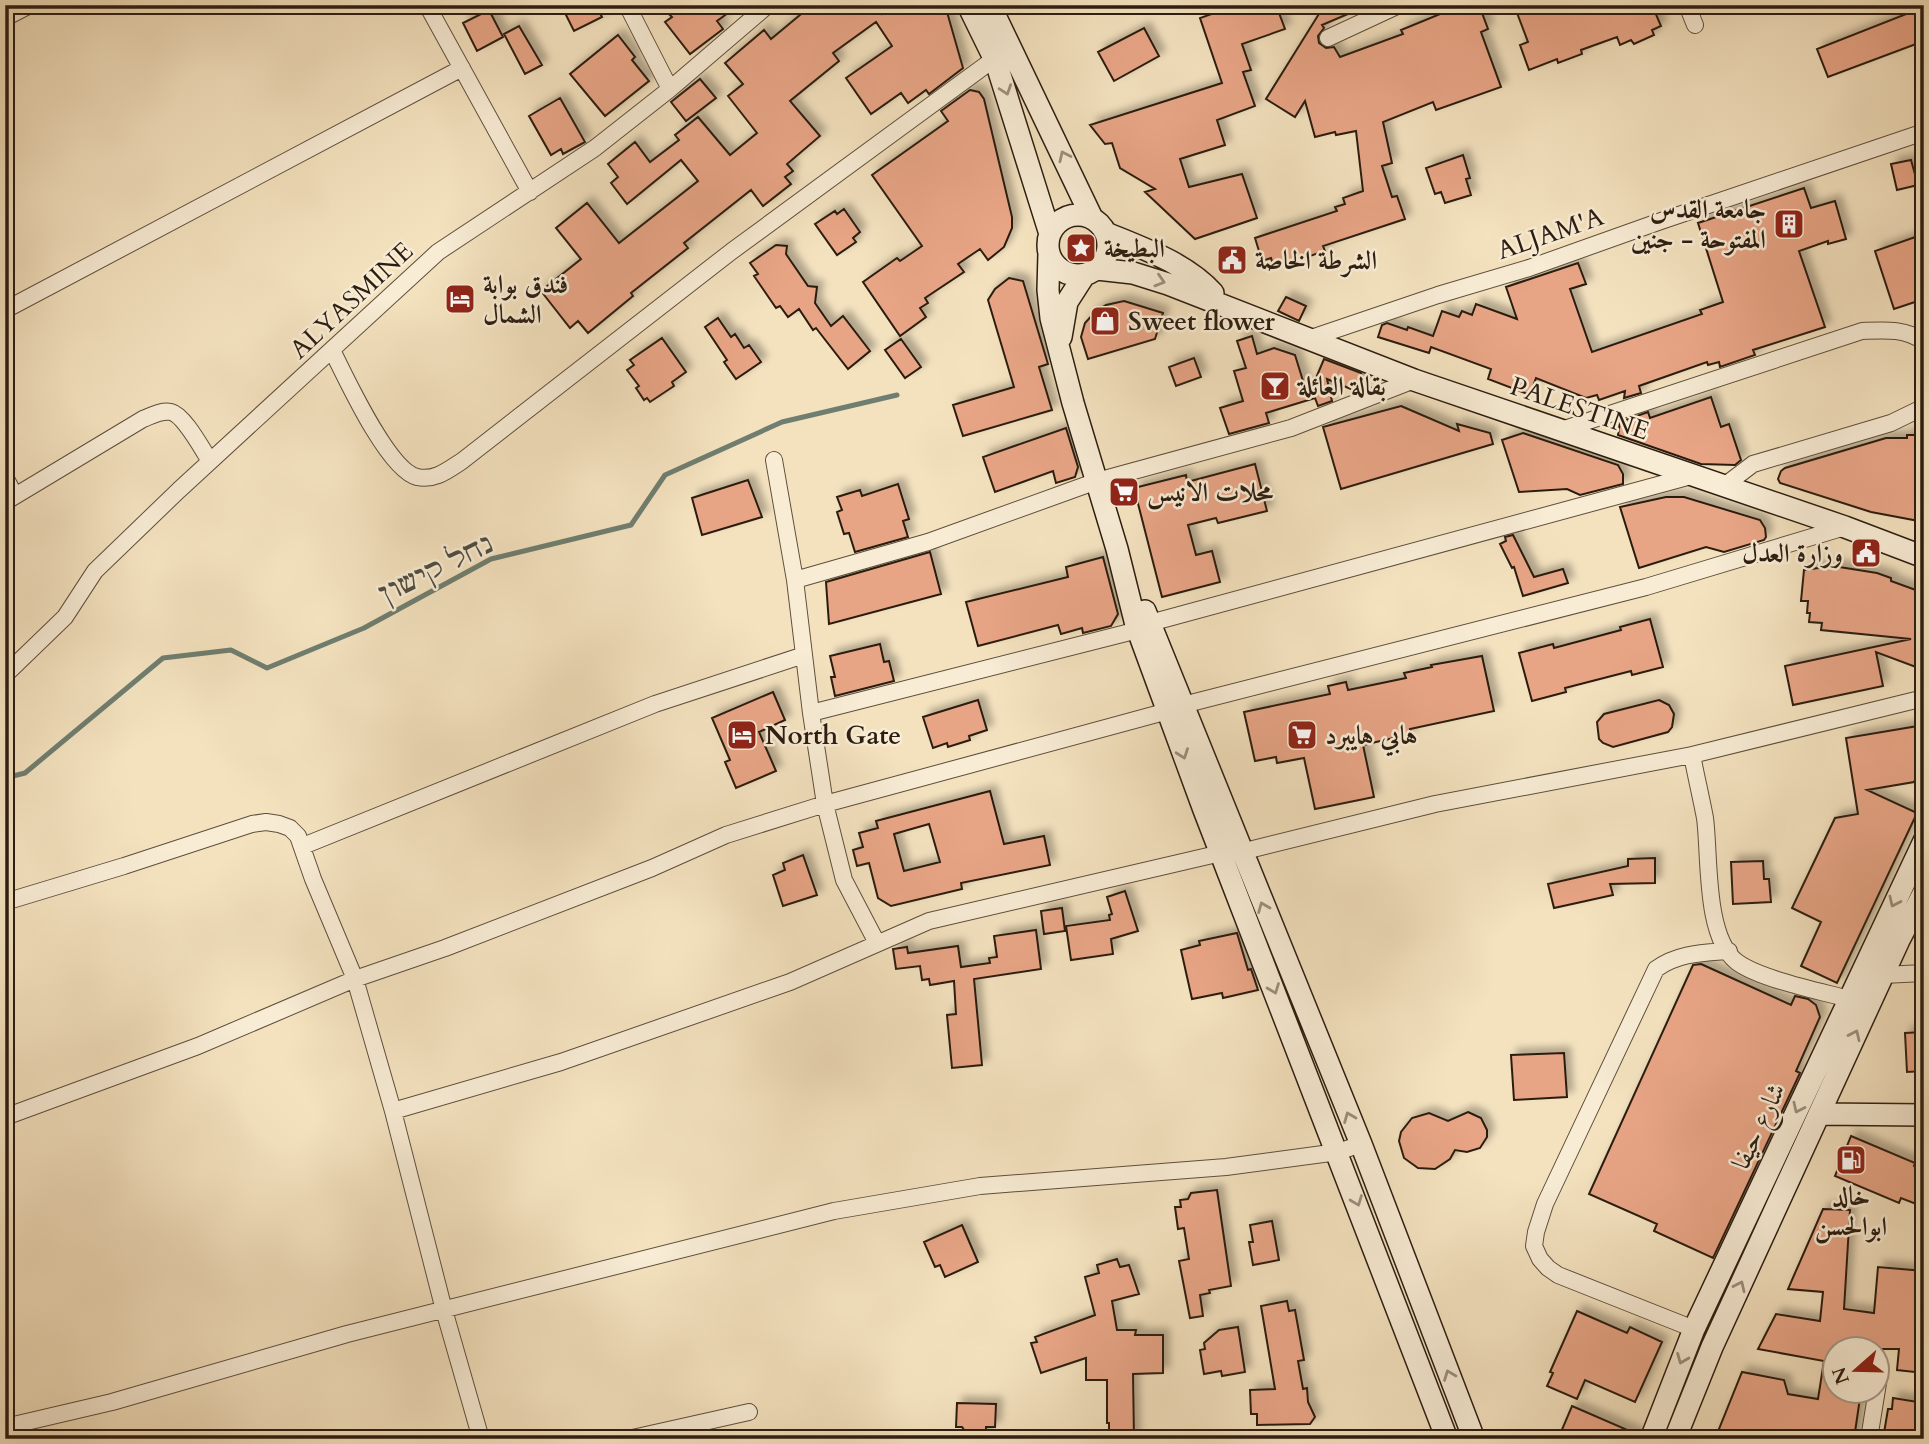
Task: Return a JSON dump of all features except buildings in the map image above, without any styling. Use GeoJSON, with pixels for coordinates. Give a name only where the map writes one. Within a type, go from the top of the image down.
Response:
{"type":"FeatureCollection","features":[{"type":"Feature","properties":{"kind":"main road"},"geometry":{"type":"LineString","coordinates":[[968,5],[994,59],[1060,269],[1069,274],[1091,272]]}},
{"type":"Feature","properties":{"kind":"main road"},"geometry":{"type":"LineString","coordinates":[[990,5],[1099,225],[1108,253],[1067,302],[1062,319],[1060,349]]}},
{"type":"Feature","properties":{"kind":"main road"},"geometry":{"type":"LineString","coordinates":[[1221,303],[1207,287],[1165,258],[1099,225],[1072,215],[1063,219],[1050,244],[1048,290],[1051,318],[1073,403],[1117,549],[1231,852],[1338,1152],[1447,1439]]}},
{"type":"Feature","properties":{"kind":"main road","name":"PALESTINE"},"geometry":{"type":"LineString","coordinates":[[1091,272],[1133,273],[1221,303],[1414,380],[1846,527],[1924,557]]}},
{"type":"Feature","properties":{"kind":"main road","name":"شارع حيفا"},"geometry":{"type":"LineString","coordinates":[[1651,1439],[1694,1329],[1924,841]]}},
{"type":"Feature","properties":{"kind":"main road"},"geometry":{"type":"LineString","coordinates":[[1231,852],[1361,1144],[1474,1439]]}},
{"type":"Feature","properties":{"kind":"main road"},"geometry":{"type":"LineString","coordinates":[[1675,1439],[1712,1347],[1883,975],[1924,892]]}},
{"type":"Feature","properties":{"kind":"main road"},"geometry":{"type":"LineString","coordinates":[[1819,1114],[1924,1115]]}},
{"type":"Feature","properties":{"kind":"street"},"geometry":{"type":"LineString","coordinates":[[428,5],[530,192]]}},
{"type":"Feature","properties":{"kind":"street"},"geometry":{"type":"LineString","coordinates":[[627,5],[670,89]]}},
{"type":"Feature","properties":{"kind":"street","name":"ALYASMINE"},"geometry":{"type":"LineString","coordinates":[[5,675],[65,617],[93,573],[210,461],[438,252],[595,148],[670,89],[768,5]]}},
{"type":"Feature","properties":{"kind":"street"},"geometry":{"type":"LineString","coordinates":[[1328,38],[1399,5]]}},
{"type":"Feature","properties":{"kind":"street"},"geometry":{"type":"LineString","coordinates":[[1687,5],[1695,25]]}},
{"type":"Feature","properties":{"kind":"street"},"geometry":{"type":"LineString","coordinates":[[5,18],[23,7]]}},
{"type":"Feature","properties":{"kind":"street"},"geometry":{"type":"LineString","coordinates":[[332,350],[387,452],[413,477],[440,475],[462,461],[732,251],[994,59]]}},
{"type":"Feature","properties":{"kind":"street"},"geometry":{"type":"LineString","coordinates":[[5,310],[462,68]]}},
{"type":"Feature","properties":{"kind":"street","name":"ALJAM'A"},"geometry":{"type":"LineString","coordinates":[[1311,338],[1438,295],[1529,268],[1661,220],[1924,132]]}},
{"type":"Feature","properties":{"kind":"street"},"geometry":{"type":"LineString","coordinates":[[1558,431],[1862,331],[1888,330],[1913,334],[1924,342]]}},
{"type":"Feature","properties":{"kind":"street"},"geometry":{"type":"LineString","coordinates":[[795,580],[928,542],[1097,481],[1291,428],[1414,380]]}},
{"type":"Feature","properties":{"kind":"street"},"geometry":{"type":"LineString","coordinates":[[1724,486],[1753,464],[1891,423],[1924,407]]}},
{"type":"Feature","properties":{"kind":"street"},"geometry":{"type":"LineString","coordinates":[[5,477],[10,499],[143,419],[160,412],[172,412],[182,419],[210,461]]}},
{"type":"Feature","properties":{"kind":"street"},"geometry":{"type":"LineString","coordinates":[[774,460],[795,580],[825,804],[844,880],[877,943]]}},
{"type":"Feature","properties":{"kind":"street"},"geometry":{"type":"LineString","coordinates":[[811,713],[1144,626],[1691,476]]}},
{"type":"Feature","properties":{"kind":"street"},"geometry":{"type":"LineString","coordinates":[[5,1117],[198,1046],[355,979],[445,948],[639,873],[726,835],[825,804],[1175,708],[1646,587],[1846,527]]}},
{"type":"Feature","properties":{"kind":"street"},"geometry":{"type":"LineString","coordinates":[[303,846],[655,704],[804,655]]}},
{"type":"Feature","properties":{"kind":"street"},"geometry":{"type":"LineString","coordinates":[[393,1111],[561,1062],[790,982],[929,921],[1435,804],[1692,755],[1924,698]]}},
{"type":"Feature","properties":{"kind":"street"},"geometry":{"type":"LineString","coordinates":[[1692,755],[1705,820],[1710,899],[1716,923],[1729,951],[1736,961],[1771,977],[1849,999]]}},
{"type":"Feature","properties":{"kind":"street"},"geometry":{"type":"LineString","coordinates":[[5,902],[252,824],[266,822],[290,828],[303,846],[313,879],[355,979],[481,1439]]}},
{"type":"Feature","properties":{"kind":"street"},"geometry":{"type":"LineString","coordinates":[[1694,1329],[1558,1275],[1540,1259],[1534,1247],[1545,1204],[1656,969],[1669,959],[1685,955],[1729,951]]}},
{"type":"Feature","properties":{"kind":"street"},"geometry":{"type":"LineString","coordinates":[[1883,975],[1924,973]]}},
{"type":"Feature","properties":{"kind":"street"},"geometry":{"type":"LineString","coordinates":[[5,1427],[112,1402],[346,1334],[834,1211],[980,1186],[1226,1167],[1338,1152],[1361,1144]]}},
{"type":"Feature","properties":{"kind":"street"},"geometry":{"type":"LineString","coordinates":[[1869,1439],[1875,1406]]}},
{"type":"Feature","properties":{"kind":"street"},"geometry":{"type":"LineString","coordinates":[[628,1439],[655,1436],[749,1412]]}},
{"type":"Feature","properties":{"kind":"waterway","name":"נחל קישון"},"geometry":{"type":"LineString","coordinates":[[5,778],[25,773],[163,658],[231,650],[267,668],[364,628],[491,559],[631,525],[665,475],[782,422],[897,395]]}},
{"type":"Feature","properties":{"kind":"place","name":"جامعة القدس المفتوحة - جنين"},"geometry":{"type":"Point","coordinates":[1789,224]}},
{"type":"Feature","properties":{"kind":"place","name":"البطيخة"},"geometry":{"type":"Point","coordinates":[1081,248]}},
{"type":"Feature","properties":{"kind":"place","name":"الشرطة الخاصة"},"geometry":{"type":"Point","coordinates":[1232,260]}},
{"type":"Feature","properties":{"kind":"place","name":"فندق بوابة الشمال"},"geometry":{"type":"Point","coordinates":[460,299]}},
{"type":"Feature","properties":{"kind":"place","name":"Sweet flower"},"geometry":{"type":"Point","coordinates":[1105,321]}},
{"type":"Feature","properties":{"kind":"place","name":"بقالة العائلة"},"geometry":{"type":"Point","coordinates":[1275,386]}},
{"type":"Feature","properties":{"kind":"place","name":"محلات الانيس"},"geometry":{"type":"Point","coordinates":[1124,492]}},
{"type":"Feature","properties":{"kind":"place","name":"وزارة العدل"},"geometry":{"type":"Point","coordinates":[1866,553]}},
{"type":"Feature","properties":{"kind":"place","name":"North Gate"},"geometry":{"type":"Point","coordinates":[742,735]}},
{"type":"Feature","properties":{"kind":"place","name":"هابي هايبرد"},"geometry":{"type":"Point","coordinates":[1302,735]}},
{"type":"Feature","properties":{"kind":"place","name":"خالد ابوالحسن"},"geometry":{"type":"Point","coordinates":[1851,1160]}}]}
